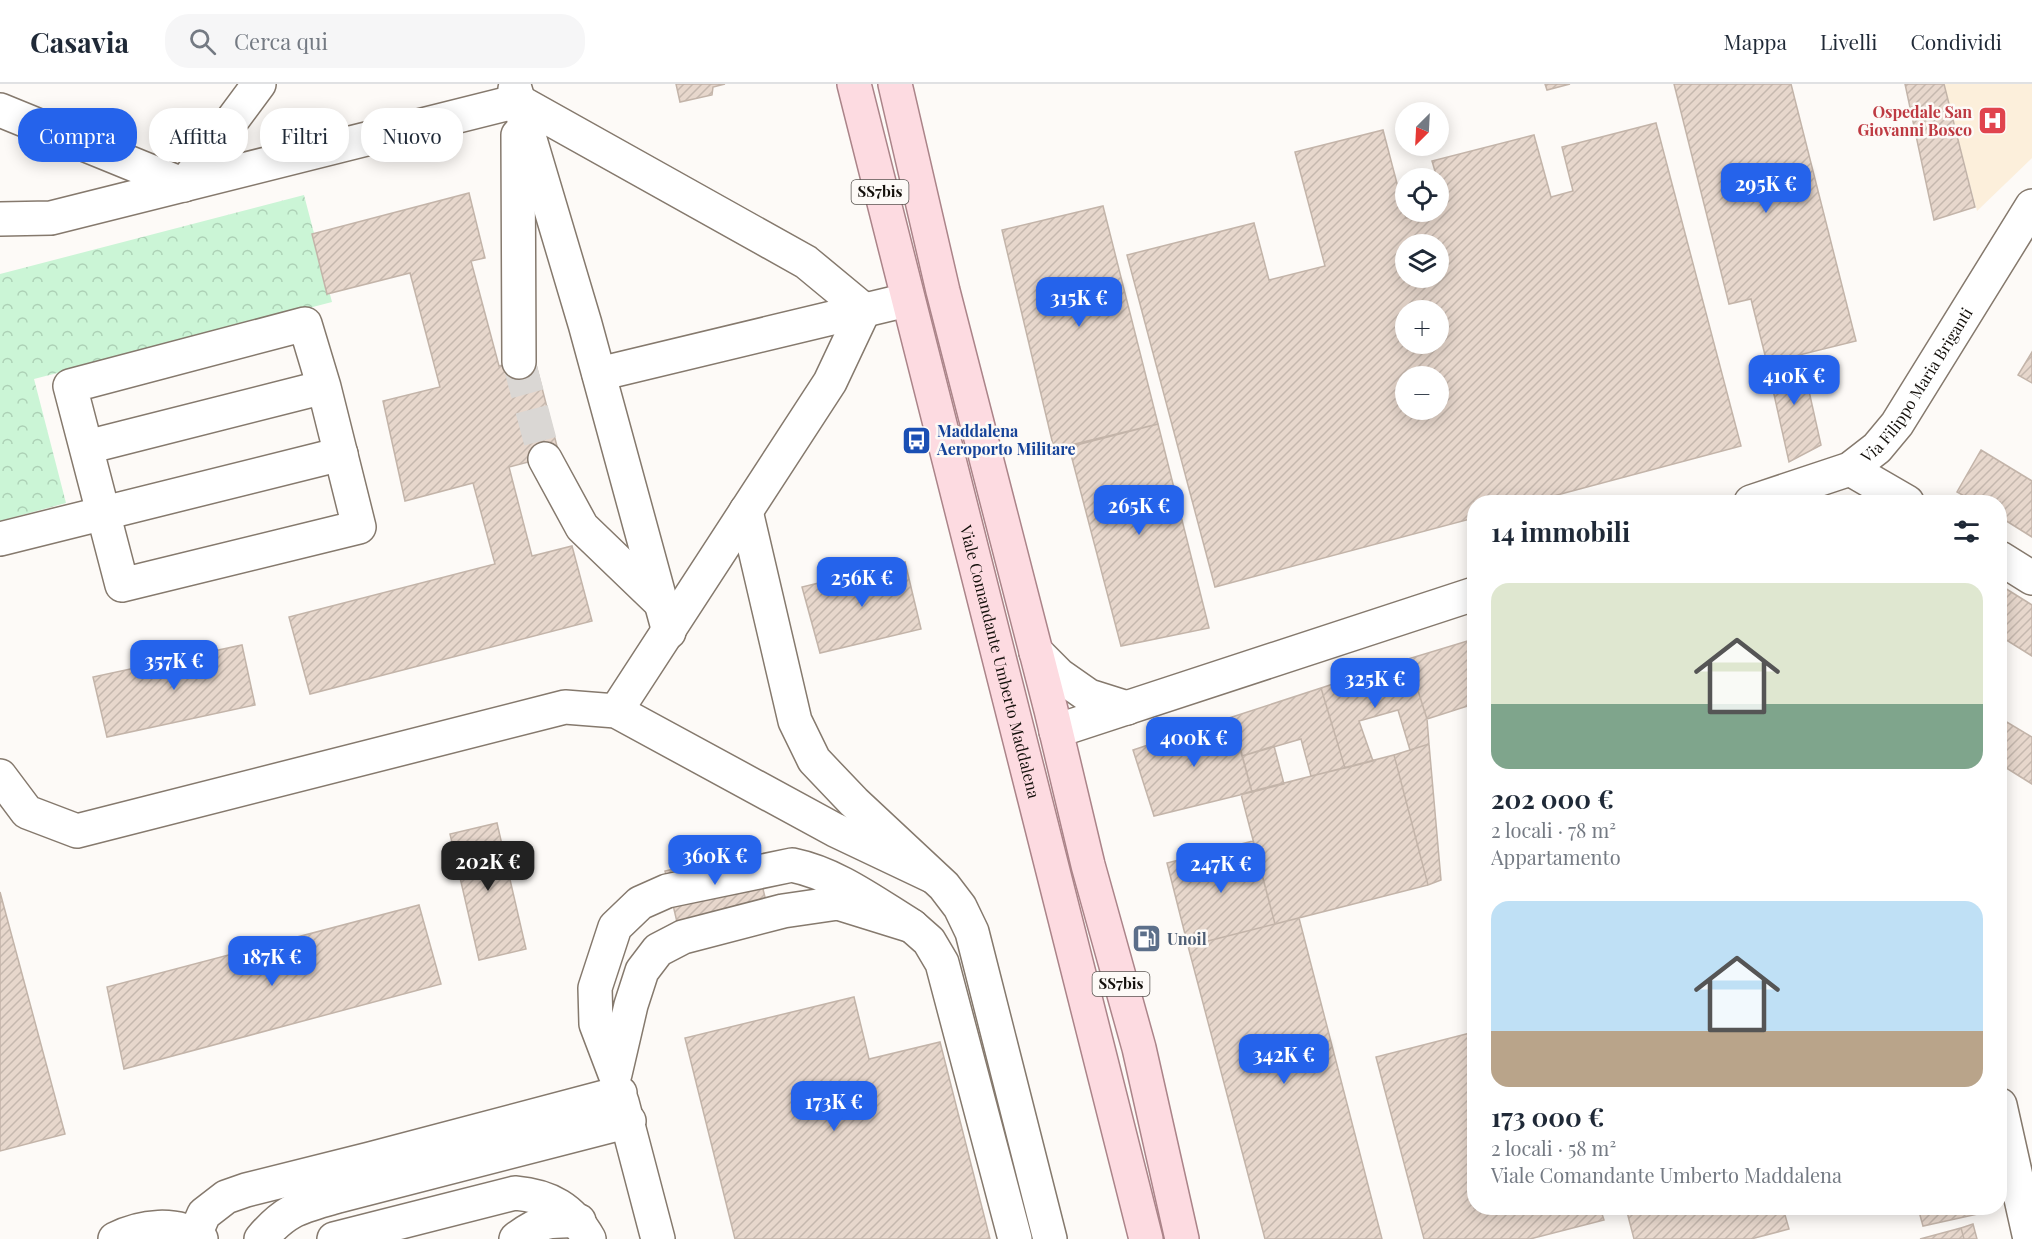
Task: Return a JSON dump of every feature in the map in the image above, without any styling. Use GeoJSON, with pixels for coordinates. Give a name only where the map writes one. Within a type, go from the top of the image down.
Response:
{"type":"FeatureCollection","features":[{"type":"Feature","properties":{"kind":"main road","name":"Viale Comandante Umberto Maddalena"},"geometry":{"type":"LineString","coordinates":[[854,84],[1146,1239]]}},
{"type":"Feature","properties":{"kind":"main road","name":"SS7bis"},"geometry":{"type":"LineString","coordinates":[[895,84],[943,291],[1056,731],[1088,866],[1138,1047],[1182,1239]]}},
{"type":"Feature","properties":{"kind":"main road"},"geometry":{"type":"LineString","coordinates":[[907,300],[943,291]]}},
{"type":"Feature","properties":{"kind":"main road"},"geometry":{"type":"LineString","coordinates":[[1019,741],[1056,731]]}},
{"type":"Feature","properties":{"kind":"street"},"geometry":{"type":"LineString","coordinates":[[184,185],[259,84]]}},
{"type":"Feature","properties":{"kind":"street"},"geometry":{"type":"LineString","coordinates":[[516,92],[519,362]]}},
{"type":"Feature","properties":{"kind":"street"},"geometry":{"type":"LineString","coordinates":[[516,92],[599,374],[665,617]]}},
{"type":"Feature","properties":{"kind":"street"},"geometry":{"type":"LineString","coordinates":[[0,219],[51,218],[184,185],[516,92],[806,262],[864,310]]}},
{"type":"Feature","properties":{"kind":"street"},"geometry":{"type":"LineString","coordinates":[[0,110],[184,185]]}},
{"type":"Feature","properties":{"kind":"street","name":"Via Filippo Maria Briganti"},"geometry":{"type":"LineString","coordinates":[[1772,495],[1850,469],[1877,448],[1897,424],[2032,206]]}},
{"type":"Feature","properties":{"kind":"street"},"geometry":{"type":"LineString","coordinates":[[599,374],[907,300]]}},
{"type":"Feature","properties":{"kind":"street"},"geometry":{"type":"LineString","coordinates":[[616,711],[665,617],[746,511],[830,382],[864,310]]}},
{"type":"Feature","properties":{"kind":"street"},"geometry":{"type":"LineString","coordinates":[[305,324],[324,387],[359,527],[122,585],[87,447],[70,386],[305,324]]}},
{"type":"Feature","properties":{"kind":"street"},"geometry":{"type":"LineString","coordinates":[[87,447],[324,387]]}},
{"type":"Feature","properties":{"kind":"street"},"geometry":{"type":"LineString","coordinates":[[0,539],[341,454]]}},
{"type":"Feature","properties":{"kind":"street"},"geometry":{"type":"LineString","coordinates":[[545,459],[582,527],[665,617]]}},
{"type":"Feature","properties":{"kind":"street"},"geometry":{"type":"LineString","coordinates":[[1850,469],[1856,495]]}},
{"type":"Feature","properties":{"kind":"street"},"geometry":{"type":"LineString","coordinates":[[1850,469],[1895,495]]}},
{"type":"Feature","properties":{"kind":"street"},"geometry":{"type":"LineString","coordinates":[[746,511],[795,721],[814,760],[854,802],[944,886],[960,907],[972,932],[1050,1239]]}},
{"type":"Feature","properties":{"kind":"street"},"geometry":{"type":"LineString","coordinates":[[2007,562],[2032,578]]}},
{"type":"Feature","properties":{"kind":"street"},"geometry":{"type":"LineString","coordinates":[[1056,731],[1467,596]]}},
{"type":"Feature","properties":{"kind":"street"},"geometry":{"type":"LineString","coordinates":[[1036,652],[1059,675],[1089,696],[1127,708]]}},
{"type":"Feature","properties":{"kind":"street"},"geometry":{"type":"LineString","coordinates":[[2,782],[27,812],[77,831],[566,707],[616,711],[835,830],[932,876]]}},
{"type":"Feature","properties":{"kind":"street"},"geometry":{"type":"LineString","coordinates":[[792,865],[838,903],[912,926]]}},
{"type":"Feature","properties":{"kind":"street"},"geometry":{"type":"LineString","coordinates":[[658,1239],[621,1096],[596,1024],[596,988],[615,927],[640,903],[667,891],[792,865],[841,882],[912,926],[929,941],[942,963],[1015,1239]]}},
{"type":"Feature","properties":{"kind":"street"},"geometry":{"type":"LineString","coordinates":[[621,1096],[630,1005],[642,971],[658,950],[683,937],[783,911],[838,903]]}},
{"type":"Feature","properties":{"kind":"street"},"geometry":{"type":"LineString","coordinates":[[615,927],[630,1005]]}},
{"type":"Feature","properties":{"kind":"street"},"geometry":{"type":"LineString","coordinates":[[115,1239],[145,1228],[174,1228],[196,1237],[204,1214],[226,1197],[246,1190],[621,1096]]}},
{"type":"Feature","properties":{"kind":"street"},"geometry":{"type":"LineString","coordinates":[[261,1239],[274,1224],[294,1209],[338,1196],[621,1096]]}},
{"type":"Feature","properties":{"kind":"street"},"geometry":{"type":"LineString","coordinates":[[2007,1135],[2031,1237]]}},
{"type":"Feature","properties":{"kind":"street"},"geometry":{"type":"LineString","coordinates":[[334,1239],[515,1193],[532,1194],[548,1200],[584,1230]]}},
{"type":"Feature","properties":{"kind":"street"},"geometry":{"type":"LineString","coordinates":[[516,1239],[530,1227],[554,1220],[584,1230]]}},
{"type":"Feature","properties":{"kind":"shaded area","name":"Ospedale San Giovanni Bosco"},"geometry":{"type":"Polygon","coordinates":[[[1944,84],[2032,84],[2032,158],[1977,211],[1944,84]]]}},
{"type":"Feature","properties":{"kind":"green space"},"geometry":{"type":"Polygon","coordinates":[[[304,195],[332,302],[34,379],[66,503],[0,521],[0,274],[304,195]]]}},
{"type":"Feature","properties":{"kind":"building"},"geometry":{"type":"Polygon","coordinates":[[[676,84],[725,84],[713,87],[712,95],[680,102],[676,84]]]}},
{"type":"Feature","properties":{"kind":"building"},"geometry":{"type":"Polygon","coordinates":[[[1545,84],[1570,84],[1547,90],[1545,84]]]}},
{"type":"Feature","properties":{"kind":"building"},"geometry":{"type":"Polygon","coordinates":[[[1674,84],[1791,84],[1856,341],[1767,363],[1751,299],[1729,304],[1674,84]]]}},
{"type":"Feature","properties":{"kind":"building"},"geometry":{"type":"Polygon","coordinates":[[[1905,84],[1944,84],[1975,207],[1934,220],[1905,84]]]}},
{"type":"Feature","properties":{"kind":"building"},"geometry":{"type":"Polygon","coordinates":[[[1656,123],[1741,446],[1557,495],[1467,495],[1467,520],[1215,587],[1127,255],[1254,223],[1269,280],[1325,266],[1295,152],[1383,130],[1395,176],[1395,222],[1449,222],[1449,168],[1434,168],[1432,161],[1534,135],[1551,197],[1573,191],[1562,147],[1656,123]]]}},
{"type":"Feature","properties":{"kind":"building"},"geometry":{"type":"Polygon","coordinates":[[[469,193],[485,258],[471,261],[499,366],[534,357],[559,454],[509,467],[532,556],[572,546],[592,621],[310,694],[289,617],[495,564],[473,483],[405,501],[383,401],[440,387],[410,273],[327,294],[312,234],[469,193]]]}},
{"type":"Feature","properties":{"kind":"building"},"geometry":{"type":"Polygon","coordinates":[[[1103,206],[1158,424],[1054,449],[1002,230],[1103,206]]]}},
{"type":"Feature","properties":{"kind":"building"},"geometry":{"type":"Polygon","coordinates":[[[2032,352],[2032,383],[2018,375],[2032,352]]]}},
{"type":"Feature","properties":{"kind":"building"},"geometry":{"type":"Polygon","coordinates":[[[1801,355],[1821,445],[1789,462],[1767,363],[1801,355]]]}},
{"type":"Feature","properties":{"kind":"building"},"geometry":{"type":"Polygon","coordinates":[[[1158,424],[1209,628],[1121,646],[1069,447],[1158,424]]]}},
{"type":"Feature","properties":{"kind":"building"},"geometry":{"type":"Polygon","coordinates":[[[1981,450],[2032,481],[2032,537],[2007,521],[2007,495],[1962,495],[1957,492],[1981,450]]]}},
{"type":"Feature","properties":{"kind":"building"},"geometry":{"type":"Polygon","coordinates":[[[905,562],[921,629],[820,653],[802,587],[905,562]]]}},
{"type":"Feature","properties":{"kind":"building"},"geometry":{"type":"Polygon","coordinates":[[[2007,589],[2032,605],[2032,656],[2007,640],[2007,589]]]}},
{"type":"Feature","properties":{"kind":"building"},"geometry":{"type":"Polygon","coordinates":[[[1467,641],[1467,706],[1427,719],[1408,659],[1467,641]]]}},
{"type":"Feature","properties":{"kind":"building"},"geometry":{"type":"Polygon","coordinates":[[[242,645],[255,705],[107,737],[93,677],[242,645]]]}},
{"type":"Feature","properties":{"kind":"building"},"geometry":{"type":"Polygon","coordinates":[[[1408,659],[1427,719],[1429,744],[1410,750],[1398,710],[1359,721],[1373,761],[1345,768],[1321,688],[1408,659]]]}},
{"type":"Feature","properties":{"kind":"building"},"geometry":{"type":"Polygon","coordinates":[[[1321,688],[1345,768],[1311,776],[1301,739],[1242,756],[1232,717],[1321,688]]]}},
{"type":"Feature","properties":{"kind":"building"},"geometry":{"type":"Polygon","coordinates":[[[1232,717],[1252,792],[1154,816],[1133,750],[1232,717]]]}},
{"type":"Feature","properties":{"kind":"building"},"geometry":{"type":"Polygon","coordinates":[[[2007,722],[2032,737],[2032,784],[2007,768],[2007,722]]]}},
{"type":"Feature","properties":{"kind":"building"},"geometry":{"type":"Polygon","coordinates":[[[1429,744],[1441,880],[1428,885],[1394,755],[1429,744]]]}},
{"type":"Feature","properties":{"kind":"building"},"geometry":{"type":"Polygon","coordinates":[[[1274,746],[1284,784],[1252,792],[1242,756],[1274,746]]]}},
{"type":"Feature","properties":{"kind":"building"},"geometry":{"type":"Polygon","coordinates":[[[1394,755],[1428,885],[1275,924],[1241,794],[1394,755]]]}},
{"type":"Feature","properties":{"kind":"building"},"geometry":{"type":"Polygon","coordinates":[[[497,823],[526,949],[479,960],[450,834],[497,823]]]}},
{"type":"Feature","properties":{"kind":"building"},"geometry":{"type":"Polygon","coordinates":[[[1253,841],[1275,924],[1188,946],[1167,863],[1253,841]]]}},
{"type":"Feature","properties":{"kind":"building"},"geometry":{"type":"Polygon","coordinates":[[[753,850],[766,901],[677,922],[665,871],[753,850]]]}},
{"type":"Feature","properties":{"kind":"building"},"geometry":{"type":"Polygon","coordinates":[[[0,892],[65,1134],[0,1151],[0,892]]]}},
{"type":"Feature","properties":{"kind":"building"},"geometry":{"type":"Polygon","coordinates":[[[419,905],[441,984],[124,1069],[107,987],[419,905]]]}},
{"type":"Feature","properties":{"kind":"building"},"geometry":{"type":"Polygon","coordinates":[[[1299,918],[1382,1239],[1265,1239],[1188,946],[1299,918]]]}},
{"type":"Feature","properties":{"kind":"building"},"geometry":{"type":"Polygon","coordinates":[[[854,997],[869,1059],[940,1042],[990,1239],[735,1239],[685,1038],[854,997]]]}},
{"type":"Feature","properties":{"kind":"building"},"geometry":{"type":"Polygon","coordinates":[[[1467,1034],[1467,1215],[1602,1215],[1604,1220],[1530,1239],[1424,1239],[1376,1057],[1467,1034]]]}},
{"type":"Feature","properties":{"kind":"building"},"geometry":{"type":"Polygon","coordinates":[[[1628,1215],[1785,1215],[1789,1229],[1751,1239],[1634,1239],[1628,1215]]]}},
{"type":"Feature","properties":{"kind":"building"},"geometry":{"type":"Polygon","coordinates":[[[1920,1215],[1973,1215],[1923,1226],[1920,1215]]]}},
{"type":"Feature","properties":{"kind":"building"},"geometry":{"type":"Polygon","coordinates":[[[1973,1224],[1977,1239],[1964,1239],[1961,1228],[1973,1224]]]}},
{"type":"Feature","properties":{"kind":"building"},"geometry":{"type":"Polygon","coordinates":[[[1961,1228],[1964,1239],[1920,1239],[1961,1228]]]}},
{"type":"Feature","properties":{"kind":"tunnel"},"geometry":{"type":"LineString","coordinates":[[519,362],[545,459]]}},
{"type":"Feature","properties":{"kind":"place","name":"Ospedale San Giovanni Bosco"},"geometry":{"type":"Point","coordinates":[1993,121]}},
{"type":"Feature","properties":{"kind":"place","name":"Maddalena Aeroporto Militare"},"geometry":{"type":"Point","coordinates":[916,440]}},
{"type":"Feature","properties":{"kind":"place","name":"Unoil"},"geometry":{"type":"Point","coordinates":[1146,939]}}]}
